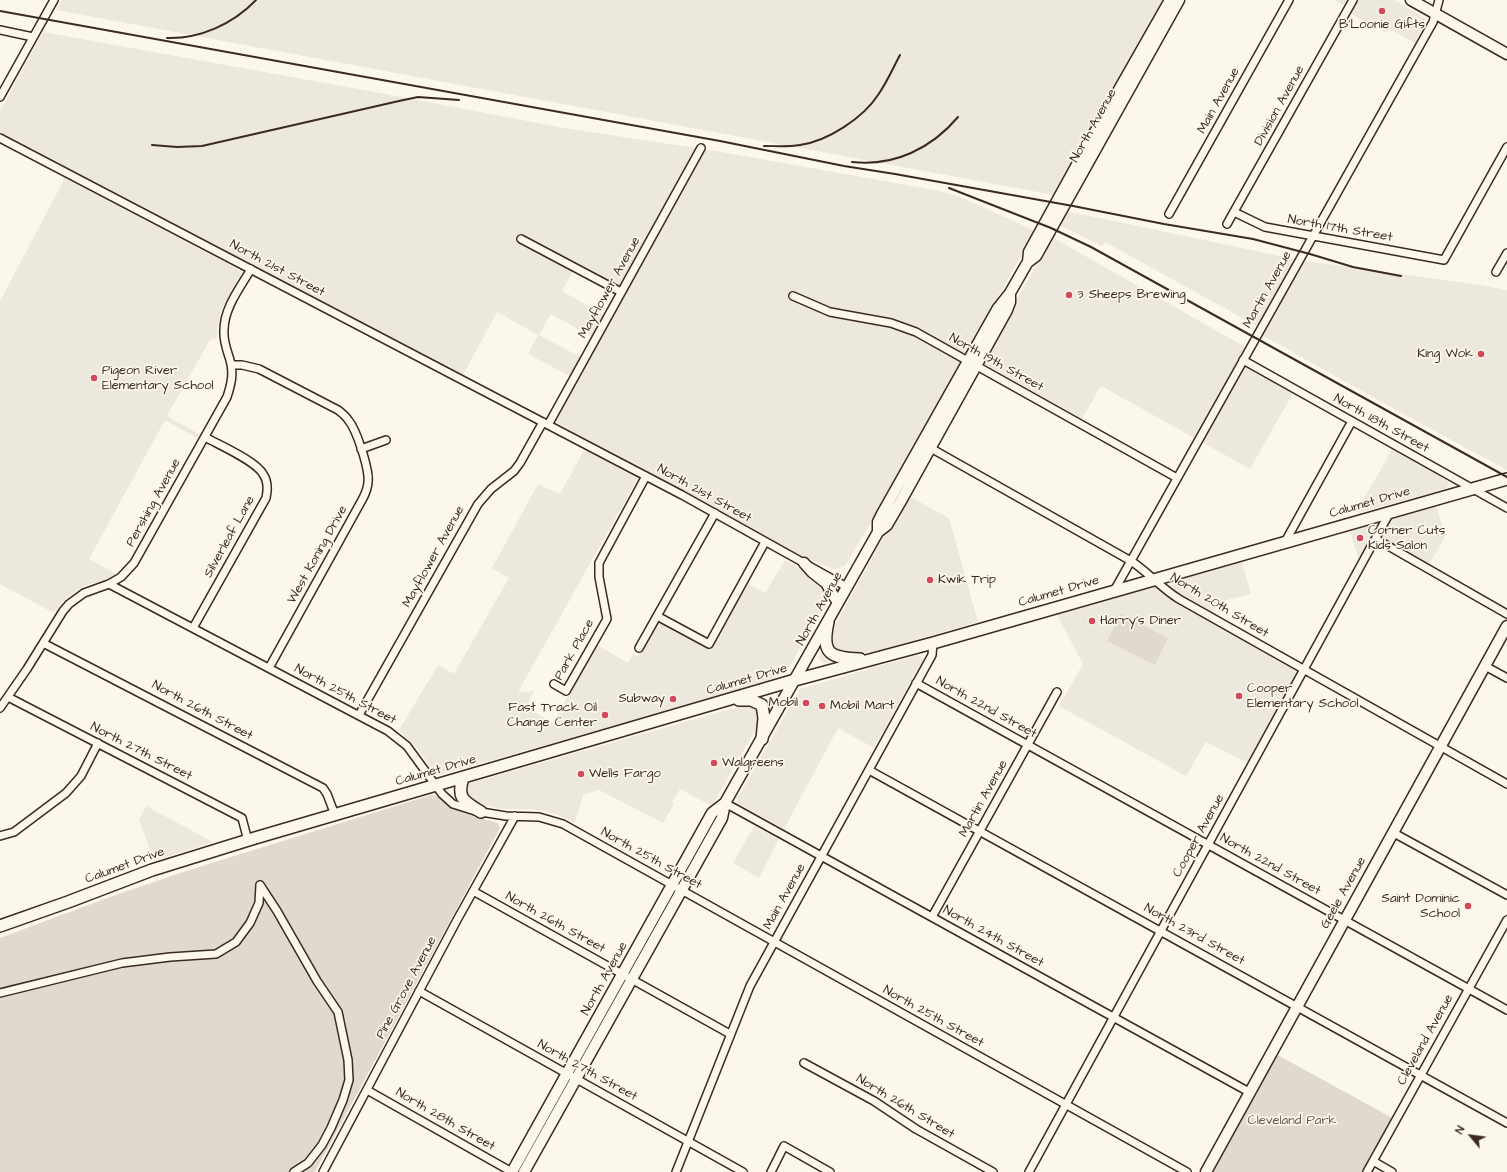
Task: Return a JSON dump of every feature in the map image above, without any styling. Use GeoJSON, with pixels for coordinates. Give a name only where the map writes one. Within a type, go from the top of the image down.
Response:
{"type":"FeatureCollection","features":[{"type":"Feature","properties":{"kind":"main road","name":"North Avenue"},"geometry":{"type":"LineString","coordinates":[[1028,262],[1029,251],[1094,132],[1170,0]]}},
{"type":"Feature","properties":{"kind":"main road","name":"North Avenue"},"geometry":{"type":"LineString","coordinates":[[512,1172],[632,980],[722,818],[725,803],[878,532],[878,522],[882,514],[926,446],[972,363],[998,308],[1010,294],[1028,262],[1036,256],[1179,0]]}},
{"type":"Feature","properties":{"kind":"main road"},"geometry":{"type":"LineString","coordinates":[[1411,0],[1507,54]]}},
{"type":"Feature","properties":{"kind":"main road","name":"Calumet Drive"},"geometry":{"type":"LineString","coordinates":[[0,926],[152,870],[248,840],[795,680],[933,643],[1507,478]]}},
{"type":"Feature","properties":{"kind":"main road"},"geometry":{"type":"LineString","coordinates":[[804,563],[812,572],[826,583],[838,603]]}},
{"type":"Feature","properties":{"kind":"main road"},"geometry":{"type":"LineString","coordinates":[[828,622],[825,643],[826,648],[835,657],[871,660]]}},
{"type":"Feature","properties":{"kind":"main road","name":"Geele Avenue"},"geometry":{"type":"LineString","coordinates":[[1206,1172],[1392,832],[1507,626]]}},
{"type":"Feature","properties":{"kind":"main road"},"geometry":{"type":"LineString","coordinates":[[727,701],[746,700],[757,702],[762,705],[764,718],[762,739]]}},
{"type":"Feature","properties":{"kind":"main road"},"geometry":{"type":"LineString","coordinates":[[463,778],[460,790],[461,796],[467,803],[481,812]]}},
{"type":"Feature","properties":{"kind":"main road","name":"North Avenue"},"geometry":{"type":"LineString","coordinates":[[524,1172],[622,975],[712,813],[725,803]]}},
{"type":"Feature","properties":{"kind":"street"},"geometry":{"type":"LineString","coordinates":[[0,97],[54,0]]}},
{"type":"Feature","properties":{"kind":"street","name":"Main Avenue"},"geometry":{"type":"LineString","coordinates":[[1169,214],[1289,0]]}},
{"type":"Feature","properties":{"kind":"street","name":"Division Avenue"},"geometry":{"type":"LineString","coordinates":[[1227,224],[1353,0]]}},
{"type":"Feature","properties":{"kind":"street","name":"Martin Avenue"},"geometry":{"type":"LineString","coordinates":[[1114,591],[1433,22],[1434,13],[1439,0]]}},
{"type":"Feature","properties":{"kind":"street"},"geometry":{"type":"LineString","coordinates":[[0,30],[33,37]]}},
{"type":"Feature","properties":{"kind":"street","name":"North 21st Street"},"geometry":{"type":"LineString","coordinates":[[0,138],[646,476],[847,587]]}},
{"type":"Feature","properties":{"kind":"street","name":"North 17th Street"},"geometry":{"type":"LineString","coordinates":[[1234,212],[1265,227],[1444,260],[1507,147]]}},
{"type":"Feature","properties":{"kind":"street","name":"Mayflower Avenue"},"geometry":{"type":"LineString","coordinates":[[359,715],[478,504],[491,489],[514,471],[545,423],[621,292],[701,148]]}},
{"type":"Feature","properties":{"kind":"street"},"geometry":{"type":"LineString","coordinates":[[521,238],[621,292]]}},
{"type":"Feature","properties":{"kind":"street"},"geometry":{"type":"LineString","coordinates":[[1496,272],[1507,253]]}},
{"type":"Feature","properties":{"kind":"street","name":"Pershing Avenue"},"geometry":{"type":"LineString","coordinates":[[0,708],[69,604],[84,593],[109,584],[121,577],[134,563],[227,397],[232,379],[231,365],[224,342],[225,317],[251,269]]}},
{"type":"Feature","properties":{"kind":"street","name":"North 19th Street"},"geometry":{"type":"LineString","coordinates":[[793,296],[830,312],[876,320],[916,332],[1177,478]]}},
{"type":"Feature","properties":{"kind":"street","name":"North 18th Street"},"geometry":{"type":"LineString","coordinates":[[1243,360],[1507,508]]}},
{"type":"Feature","properties":{"kind":"street","name":"West Koning Drive"},"geometry":{"type":"LineString","coordinates":[[231,365],[242,365],[259,369],[338,410],[349,421],[354,430],[361,449],[368,477],[366,493],[269,668]]}},
{"type":"Feature","properties":{"kind":"street"},"geometry":{"type":"LineString","coordinates":[[1284,542],[1352,422]]}},
{"type":"Feature","properties":{"kind":"street","name":"Silverleaf Lane"},"geometry":{"type":"LineString","coordinates":[[193,628],[266,498],[267,492],[266,480],[260,469],[205,437]]}},
{"type":"Feature","properties":{"kind":"street"},"geometry":{"type":"LineString","coordinates":[[361,449],[386,440]]}},
{"type":"Feature","properties":{"kind":"street","name":"North 20th Street"},"geometry":{"type":"LineString","coordinates":[[926,446],[1131,560],[1154,579],[1163,589],[1179,599],[1507,784]]}},
{"type":"Feature","properties":{"kind":"street","name":"Park Place"},"geometry":{"type":"LineString","coordinates":[[554,684],[566,691],[607,619],[599,577],[599,563],[646,476]]}},
{"type":"Feature","properties":{"kind":"street","name":"Cooper Avenue"},"geometry":{"type":"LineString","coordinates":[[1029,1172],[1390,512]]}},
{"type":"Feature","properties":{"kind":"street"},"geometry":{"type":"LineString","coordinates":[[639,648],[715,513]]}},
{"type":"Feature","properties":{"kind":"street"},"geometry":{"type":"LineString","coordinates":[[1376,539],[1507,614]]}},
{"type":"Feature","properties":{"kind":"street"},"geometry":{"type":"LineString","coordinates":[[657,616],[709,644],[766,542]]}},
{"type":"Feature","properties":{"kind":"street","name":"North 25th Street"},"geometry":{"type":"LineString","coordinates":[[109,584],[388,731],[407,746],[444,798],[453,804],[468,810],[515,816],[539,817],[563,824],[1187,1172]]}},
{"type":"Feature","properties":{"kind":"street","name":"North 26th Street"},"geometry":{"type":"LineString","coordinates":[[43,642],[324,788],[328,794],[335,815]]}},
{"type":"Feature","properties":{"kind":"street","name":"Main Avenue"},"geometry":{"type":"LineString","coordinates":[[676,1172],[750,986],[932,655],[933,643]]}},
{"type":"Feature","properties":{"kind":"street"},"geometry":{"type":"LineString","coordinates":[[1485,666],[1507,678]]}},
{"type":"Feature","properties":{"kind":"street","name":"North 22nd Street"},"geometry":{"type":"LineString","coordinates":[[916,684],[1507,1010]]}},
{"type":"Feature","properties":{"kind":"street","name":"Martin Avenue"},"geometry":{"type":"LineString","coordinates":[[932,917],[1057,692]]}},
{"type":"Feature","properties":{"kind":"street","name":"North 27th Street"},"geometry":{"type":"LineString","coordinates":[[8,697],[242,818],[248,840]]}},
{"type":"Feature","properties":{"kind":"street"},"geometry":{"type":"LineString","coordinates":[[3,836],[14,832],[66,793],[81,776],[98,743]]}},
{"type":"Feature","properties":{"kind":"street","name":"North 23rd Street"},"geometry":{"type":"LineString","coordinates":[[869,770],[1507,1123]]}},
{"type":"Feature","properties":{"kind":"street","name":"North 24th Street"},"geometry":{"type":"LineString","coordinates":[[725,803],[1250,1092]]}},
{"type":"Feature","properties":{"kind":"street","name":"Pine Grove Avenue"},"geometry":{"type":"LineString","coordinates":[[323,1172],[419,991],[515,816]]}},
{"type":"Feature","properties":{"kind":"street"},"geometry":{"type":"LineString","coordinates":[[1392,832],[1507,895]]}},
{"type":"Feature","properties":{"kind":"street"},"geometry":{"type":"LineString","coordinates":[[0,993],[122,963],[170,957],[216,954],[236,942],[250,923],[259,903],[260,885],[277,911],[317,981],[338,1012],[348,1060],[349,1080],[343,1100],[331,1128],[322,1145],[308,1163],[294,1172]]}},
{"type":"Feature","properties":{"kind":"street","name":"North 26th Street"},"geometry":{"type":"LineString","coordinates":[[473,891],[730,1034]]}},
{"type":"Feature","properties":{"kind":"street","name":"Cleveland Avenue"},"geometry":{"type":"LineString","coordinates":[[1367,1172],[1507,920]]}},
{"type":"Feature","properties":{"kind":"street","name":"North 27th Street"},"geometry":{"type":"LineString","coordinates":[[419,991],[743,1172]]}},
{"type":"Feature","properties":{"kind":"street","name":"North 26th Street"},"geometry":{"type":"LineString","coordinates":[[804,1063],[874,1101],[916,1129],[993,1172]]}},
{"type":"Feature","properties":{"kind":"street","name":"North 28th Street"},"geometry":{"type":"LineString","coordinates":[[367,1090],[512,1172]]}},
{"type":"Feature","properties":{"kind":"street"},"geometry":{"type":"LineString","coordinates":[[771,1172],[784,1146],[830,1172]]}},
{"type":"Feature","properties":{"kind":"street"},"geometry":{"type":"LineString","coordinates":[[1373,1161],[1392,1172]]}},
{"type":"Feature","properties":{"kind":"shaded area"},"geometry":{"type":"Polygon","coordinates":[[[62,0],[1165,0],[1054,195],[56,10],[62,0]]]}},
{"type":"Feature","properties":{"kind":"shaded area"},"geometry":{"type":"Polygon","coordinates":[[[1334,0],[1394,0],[1425,18],[1426,21],[1415,43],[1389,29],[1386,33],[1349,13],[1351,9],[1334,0]]]}},
{"type":"Feature","properties":{"kind":"shaded area"},"geometry":{"type":"Polygon","coordinates":[[[43,32],[564,128],[716,151],[940,191],[963,198],[1035,231],[846,565],[833,569],[795,553],[643,469],[518,692],[534,691],[526,707],[553,723],[597,645],[628,663],[633,654],[638,657],[656,624],[660,620],[713,643],[747,583],[765,593],[785,560],[821,580],[828,590],[825,603],[791,664],[783,673],[774,678],[720,696],[439,775],[434,771],[417,748],[399,730],[438,665],[454,674],[509,578],[492,568],[538,484],[560,494],[589,441],[556,422],[557,417],[577,380],[528,354],[538,335],[497,312],[463,375],[2,133],[0,130],[0,111],[43,32]],[[577,264],[562,291],[611,319],[626,291],[577,264]],[[551,314],[539,335],[588,361],[599,341],[551,314]]]}},
{"type":"Feature","properties":{"kind":"shaded area","name":"Pigeon River Elementary School"},"geometry":{"type":"Polygon","coordinates":[[[65,178],[238,269],[241,274],[221,311],[217,329],[217,338],[210,340],[167,416],[199,434],[197,438],[165,420],[89,559],[116,574],[104,581],[89,584],[78,589],[61,603],[54,613],[0,584],[0,301],[65,178]]]}},
{"type":"Feature","properties":{"kind":"shaded area"},"geometry":{"type":"Polygon","coordinates":[[[1066,211],[1299,260],[1507,290],[1507,470],[1262,335],[1264,330],[1105,242],[1102,246],[1059,225],[1066,211]]]}},
{"type":"Feature","properties":{"kind":"shaded area"},"geometry":{"type":"Polygon","coordinates":[[[1052,237],[1245,347],[1237,361],[1293,393],[1250,469],[1101,386],[1082,419],[983,363],[990,347],[1052,237]]]}},
{"type":"Feature","properties":{"kind":"shaded area"},"geometry":{"type":"Polygon","coordinates":[[[1392,448],[1432,470],[1448,482],[1449,486],[1445,489],[1358,513],[1357,509],[1392,448]]]}},
{"type":"Feature","properties":{"kind":"shaded area"},"geometry":{"type":"Polygon","coordinates":[[[907,495],[949,518],[978,622],[888,648],[825,663],[822,662],[819,658],[819,654],[907,495]]]}},
{"type":"Feature","properties":{"kind":"shaded area"},"geometry":{"type":"Polygon","coordinates":[[[1436,506],[1446,535],[1429,564],[1374,533],[1360,558],[1358,558],[1350,531],[1436,506]]]}},
{"type":"Feature","properties":{"kind":"shaded area"},"geometry":{"type":"Polygon","coordinates":[[[1242,562],[1251,594],[1219,602],[1212,614],[1304,670],[1252,765],[1206,742],[1186,776],[1059,706],[1083,664],[1057,615],[1121,596],[1114,591],[1154,579],[1172,590],[1171,586],[1174,581],[1242,562]]]}},
{"type":"Feature","properties":{"kind":"shaded area"},"geometry":{"type":"Polygon","coordinates":[[[918,655],[923,658],[922,662],[874,748],[838,728],[784,829],[738,804],[737,799],[800,689],[918,655]]]}},
{"type":"Feature","properties":{"kind":"shaded area"},"geometry":{"type":"Polygon","coordinates":[[[762,700],[767,702],[767,709],[712,806],[680,789],[672,802],[674,804],[663,823],[599,790],[583,795],[575,823],[558,815],[544,811],[532,809],[503,809],[482,805],[472,801],[461,789],[467,784],[762,700]]]}},
{"type":"Feature","properties":{"kind":"shaded area"},"geometry":{"type":"Polygon","coordinates":[[[146,806],[213,842],[154,861],[139,820],[146,806]]]}},
{"type":"Feature","properties":{"kind":"shaded area"},"geometry":{"type":"Polygon","coordinates":[[[754,826],[779,839],[759,878],[733,863],[754,826]]]}},
{"type":"Feature","properties":{"kind":"green space"},"geometry":{"type":"Polygon","coordinates":[[[1121,614],[1168,638],[1155,665],[1107,641],[1121,614]]]}},
{"type":"Feature","properties":{"kind":"green space"},"geometry":{"type":"Polygon","coordinates":[[[431,795],[439,797],[450,806],[461,812],[498,823],[500,828],[315,1172],[0,1172],[0,938],[107,898],[186,871],[431,795]]]}},
{"type":"Feature","properties":{"kind":"green space","name":"Cleveland Park"},"geometry":{"type":"Polygon","coordinates":[[[1272,1052],[1396,1120],[1367,1172],[1206,1172],[1272,1052]]]}},
{"type":"Feature","properties":{"kind":"railway"},"geometry":{"type":"LineString","coordinates":[[167,38],[179,38],[204,33],[226,23],[247,9],[256,0]]}},
{"type":"Feature","properties":{"kind":"railway"},"geometry":{"type":"LineString","coordinates":[[0,11],[720,141],[844,166],[1253,239],[1353,267],[1401,276]]}},
{"type":"Feature","properties":{"kind":"railway"},"geometry":{"type":"LineString","coordinates":[[764,146],[791,146],[811,143],[844,127],[871,104],[884,85],[900,55]]}},
{"type":"Feature","properties":{"kind":"railway"},"geometry":{"type":"LineString","coordinates":[[152,145],[177,147],[202,146],[418,97],[459,100]]}},
{"type":"Feature","properties":{"kind":"railway"},"geometry":{"type":"LineString","coordinates":[[852,162],[868,163],[883,161],[911,153],[936,138],[958,117]]}},
{"type":"Feature","properties":{"kind":"railway"},"geometry":{"type":"LineString","coordinates":[[949,188],[1051,228],[1091,247],[1507,477]]}},
{"type":"Feature","properties":{"kind":"place","name":"B'Loonie Gifts"},"geometry":{"type":"Point","coordinates":[1382,11]}},
{"type":"Feature","properties":{"kind":"place","name":"3 Sheeps Brewing"},"geometry":{"type":"Point","coordinates":[1069,295]}},
{"type":"Feature","properties":{"kind":"place","name":"King Wok"},"geometry":{"type":"Point","coordinates":[1481,354]}},
{"type":"Feature","properties":{"kind":"place","name":"Pigeon River Elementary School"},"geometry":{"type":"Point","coordinates":[94,378]}},
{"type":"Feature","properties":{"kind":"place","name":"Corner Cuts Kids Salon"},"geometry":{"type":"Point","coordinates":[1360,538]}},
{"type":"Feature","properties":{"kind":"place","name":"Kwik Trip"},"geometry":{"type":"Point","coordinates":[930,580]}},
{"type":"Feature","properties":{"kind":"place","name":"Harry's Diner"},"geometry":{"type":"Point","coordinates":[1092,621]}},
{"type":"Feature","properties":{"kind":"place","name":"Cooper Elementary School"},"geometry":{"type":"Point","coordinates":[1239,696]}},
{"type":"Feature","properties":{"kind":"place","name":"Subway"},"geometry":{"type":"Point","coordinates":[673,699]}},
{"type":"Feature","properties":{"kind":"place","name":"Mobil"},"geometry":{"type":"Point","coordinates":[806,703]}},
{"type":"Feature","properties":{"kind":"place","name":"Mobil Mart"},"geometry":{"type":"Point","coordinates":[822,706]}},
{"type":"Feature","properties":{"kind":"place","name":"Fast Track Oil Change Center"},"geometry":{"type":"Point","coordinates":[605,715]}},
{"type":"Feature","properties":{"kind":"place","name":"Walgreens"},"geometry":{"type":"Point","coordinates":[714,763]}},
{"type":"Feature","properties":{"kind":"place","name":"Wells Fargo"},"geometry":{"type":"Point","coordinates":[581,774]}},
{"type":"Feature","properties":{"kind":"place","name":"Saint Dominic School"},"geometry":{"type":"Point","coordinates":[1468,906]}}]}
